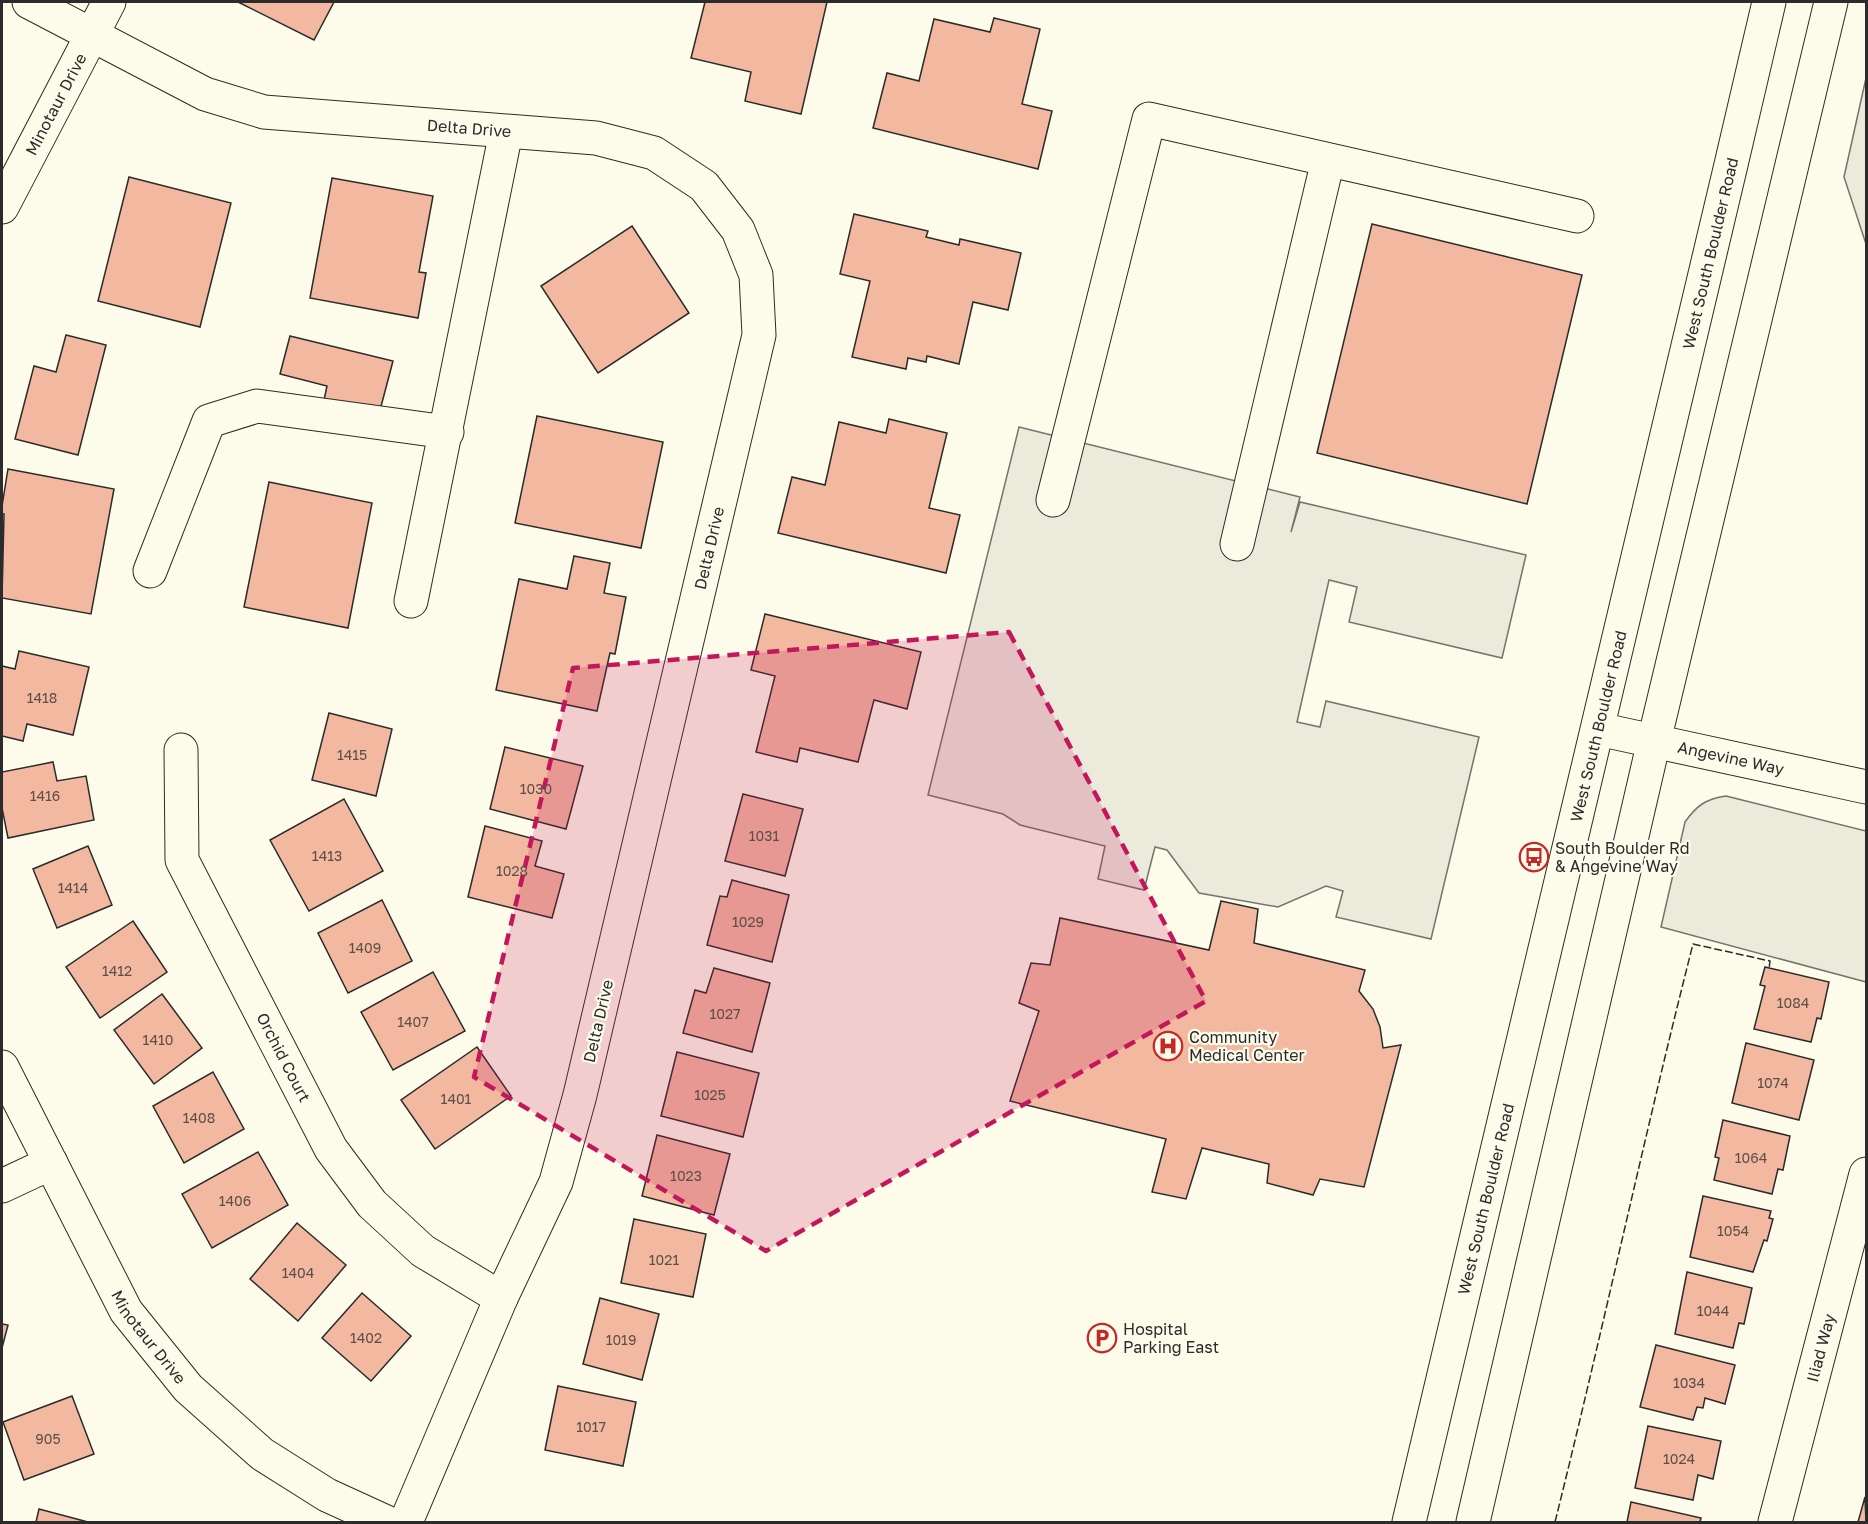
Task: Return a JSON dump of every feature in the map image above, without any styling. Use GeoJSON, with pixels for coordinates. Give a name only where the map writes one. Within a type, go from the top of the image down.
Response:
{"type":"FeatureCollection","features":[{"type":"Feature","properties":{"kind":"street","name":"Delta Drive"},"geometry":{"type":"LineString","coordinates":[[29,2],[205,94],[264,112],[596,138],[654,153],[704,186],[738,230],[756,275],[759,335],[580,1095],[556,1182],[501,1298],[406,1522]]}},
{"type":"Feature","properties":{"kind":"street","name":"Minotaur Drive"},"geometry":{"type":"LineString","coordinates":[[2,207],[110,2]]}},
{"type":"Feature","properties":{"kind":"street","name":"West South Boulder Road"},"geometry":{"type":"LineString","coordinates":[[1409,1522],[1464,1280],[1598,729],[1769,2]]}},
{"type":"Feature","properties":{"kind":"street"},"geometry":{"type":"LineString","coordinates":[[1473,1522],[1654,741],[1831,2]]}},
{"type":"Feature","properties":{"kind":"street"},"geometry":{"type":"LineString","coordinates":[[1053,500],[1149,119],[1577,216]]}},
{"type":"Feature","properties":{"kind":"street"},"geometry":{"type":"LineString","coordinates":[[411,601],[506,132]]}},
{"type":"Feature","properties":{"kind":"street"},"geometry":{"type":"LineString","coordinates":[[1237,544],[1328,160]]}},
{"type":"Feature","properties":{"kind":"street"},"geometry":{"type":"LineString","coordinates":[[150,571],[209,421],[257,406],[447,432]]}},
{"type":"Feature","properties":{"kind":"street","name":"Angevine Way"},"geometry":{"type":"LineString","coordinates":[[1598,729],[1866,787]]}},
{"type":"Feature","properties":{"kind":"street","name":"Orchid Court"},"geometry":{"type":"LineString","coordinates":[[181,750],[182,860],[331,1149],[372,1204],[423,1251],[501,1298]]}},
{"type":"Feature","properties":{"kind":"street","name":"Minotaur Drive"},"geometry":{"type":"LineString","coordinates":[[2,1067],[126,1311],[188,1388],[262,1454],[327,1495],[387,1522]]}},
{"type":"Feature","properties":{"kind":"street"},"geometry":{"type":"LineString","coordinates":[[2,1186],[51,1163]]}},
{"type":"Feature","properties":{"kind":"street","name":"Iliad Way"},"geometry":{"type":"LineString","coordinates":[[1775,1522],[1866,1174]]}},
{"type":"Feature","properties":{"kind":"highlighted area"},"geometry":{"type":"Polygon","coordinates":[[[1009,632],[1206,1001],[766,1251],[474,1077],[573,668],[1009,632]]]}},
{"type":"Feature","properties":{"kind":"shaded area"},"geometry":{"type":"Polygon","coordinates":[[[1866,78],[1866,244],[1844,177],[1866,78]]]}},
{"type":"Feature","properties":{"kind":"shaded area"},"geometry":{"type":"Polygon","coordinates":[[[1019,427],[1300,497],[1291,532],[1300,502],[1526,555],[1502,658],[1349,622],[1357,587],[1329,580],[1297,722],[1320,727],[1326,701],[1479,737],[1431,939],[1336,917],[1343,891],[1326,886],[1278,907],[1199,893],[1167,850],[1155,847],[1144,890],[1098,879],[1105,846],[1020,825],[1003,814],[928,795],[1019,427]]]}},
{"type":"Feature","properties":{"kind":"shaded area"},"geometry":{"type":"Polygon","coordinates":[[[1726,796],[1866,831],[1866,982],[1661,927],[1685,822],[1702,804],[1726,796]]]}},
{"type":"Feature","properties":{"kind":"building"},"geometry":{"type":"Polygon","coordinates":[[[238,2],[334,2],[314,40],[238,2]]]}},
{"type":"Feature","properties":{"kind":"building"},"geometry":{"type":"Polygon","coordinates":[[[705,2],[827,2],[801,114],[745,101],[751,72],[691,58],[705,2]]]}},
{"type":"Feature","properties":{"kind":"building"},"geometry":{"type":"Polygon","coordinates":[[[994,18],[1040,29],[1022,104],[1052,111],[1038,169],[873,128],[887,73],[919,81],[934,19],[990,32],[994,18]]]}},
{"type":"Feature","properties":{"kind":"building"},"geometry":{"type":"Polygon","coordinates":[[[129,177],[231,203],[200,327],[98,301],[129,177]]]}},
{"type":"Feature","properties":{"kind":"building"},"geometry":{"type":"Polygon","coordinates":[[[332,178],[433,196],[419,272],[426,273],[418,318],[310,298],[332,178]]]}},
{"type":"Feature","properties":{"kind":"building"},"geometry":{"type":"Polygon","coordinates":[[[854,214],[928,231],[926,237],[959,245],[960,239],[1021,253],[1008,310],[973,302],[959,364],[927,356],[926,362],[908,358],[906,369],[852,357],[870,281],[840,274],[854,214]]]}},
{"type":"Feature","properties":{"kind":"building"},"geometry":{"type":"Polygon","coordinates":[[[1372,224],[1582,275],[1527,504],[1317,453],[1372,224]]]}},
{"type":"Feature","properties":{"kind":"building"},"geometry":{"type":"Polygon","coordinates":[[[632,226],[689,313],[598,373],[541,286],[632,226]]]}},
{"type":"Feature","properties":{"kind":"building"},"geometry":{"type":"Polygon","coordinates":[[[66,335],[106,345],[78,455],[15,439],[34,366],[56,372],[66,335]]]}},
{"type":"Feature","properties":{"kind":"building"},"geometry":{"type":"Polygon","coordinates":[[[290,336],[393,361],[379,414],[324,400],[327,386],[280,374],[290,336]]]}},
{"type":"Feature","properties":{"kind":"building"},"geometry":{"type":"Polygon","coordinates":[[[537,416],[663,442],[641,548],[515,523],[537,416]]]}},
{"type":"Feature","properties":{"kind":"building"},"geometry":{"type":"Polygon","coordinates":[[[889,419],[947,433],[929,508],[960,515],[946,573],[778,533],[792,477],[825,485],[839,422],[886,433],[889,419]]]}},
{"type":"Feature","properties":{"kind":"building"},"geometry":{"type":"Polygon","coordinates":[[[8,469],[114,489],[91,614],[2,598],[4,514],[2,514],[2,506],[8,469]]]}},
{"type":"Feature","properties":{"kind":"building"},"geometry":{"type":"Polygon","coordinates":[[[269,482],[372,503],[348,628],[244,607],[269,482]]]}},
{"type":"Feature","properties":{"kind":"building"},"geometry":{"type":"Polygon","coordinates":[[[574,556],[610,563],[604,593],[626,597],[615,654],[610,653],[597,711],[496,690],[519,579],[567,589],[574,556]]]}},
{"type":"Feature","properties":{"kind":"building"},"geometry":{"type":"Polygon","coordinates":[[[765,614],[921,652],[907,709],[874,700],[858,762],[800,748],[797,762],[756,752],[775,676],[751,670],[765,614]]]}},
{"type":"Feature","properties":{"kind":"building"},"geometry":{"type":"Polygon","coordinates":[[[19,651],[89,667],[73,735],[27,724],[23,741],[2,736],[2,666],[15,669],[19,651]]]}},
{"type":"Feature","properties":{"kind":"building"},"geometry":{"type":"Polygon","coordinates":[[[329,713],[392,729],[376,796],[312,780],[329,713]]]}},
{"type":"Feature","properties":{"kind":"building"},"geometry":{"type":"Polygon","coordinates":[[[505,747],[583,766],[566,829],[490,809],[505,747]]]}},
{"type":"Feature","properties":{"kind":"building"},"geometry":{"type":"Polygon","coordinates":[[[53,762],[57,781],[86,776],[94,820],[8,838],[2,808],[2,772],[53,762]]]}},
{"type":"Feature","properties":{"kind":"building"},"geometry":{"type":"Polygon","coordinates":[[[743,794],[803,809],[785,876],[725,861],[743,794]]]}},
{"type":"Feature","properties":{"kind":"building"},"geometry":{"type":"Polygon","coordinates":[[[344,799],[383,871],[309,911],[270,840],[344,799]]]}},
{"type":"Feature","properties":{"kind":"building"},"geometry":{"type":"Polygon","coordinates":[[[485,826],[542,841],[535,866],[564,874],[552,918],[468,897],[485,826]]]}},
{"type":"Feature","properties":{"kind":"building"},"geometry":{"type":"Polygon","coordinates":[[[88,846],[112,905],[57,928],[33,869],[88,846]]]}},
{"type":"Feature","properties":{"kind":"building"},"geometry":{"type":"Polygon","coordinates":[[[732,880],[789,895],[772,962],[707,945],[720,896],[727,897],[732,880]]]}},
{"type":"Feature","properties":{"kind":"building"},"geometry":{"type":"Polygon","coordinates":[[[382,900],[412,961],[348,993],[318,933],[382,900]]]}},
{"type":"Feature","properties":{"kind":"building","name":"Community Medical Center"},"geometry":{"type":"Polygon","coordinates":[[[1221,901],[1258,909],[1254,943],[1365,970],[1359,991],[1373,1009],[1380,1027],[1383,1048],[1401,1045],[1364,1187],[1320,1179],[1313,1195],[1267,1183],[1269,1164],[1202,1148],[1186,1199],[1152,1192],[1166,1139],[1010,1101],[1039,1011],[1019,1003],[1031,963],[1050,965],[1060,918],[1209,950],[1221,901]]]}},
{"type":"Feature","properties":{"kind":"building"},"geometry":{"type":"Polygon","coordinates":[[[133,921],[167,972],[100,1018],[66,967],[133,921]]]}},
{"type":"Feature","properties":{"kind":"building"},"geometry":{"type":"Polygon","coordinates":[[[1765,967],[1829,982],[1821,1019],[1817,1018],[1811,1042],[1754,1029],[1765,986],[1760,985],[1765,967]]]}},
{"type":"Feature","properties":{"kind":"building"},"geometry":{"type":"Polygon","coordinates":[[[714,968],[770,983],[752,1052],[683,1033],[695,990],[706,993],[714,968]]]}},
{"type":"Feature","properties":{"kind":"building"},"geometry":{"type":"Polygon","coordinates":[[[433,972],[465,1031],[393,1070],[361,1012],[433,972]]]}},
{"type":"Feature","properties":{"kind":"building"},"geometry":{"type":"Polygon","coordinates":[[[162,994],[202,1048],[154,1084],[114,1030],[162,994]]]}},
{"type":"Feature","properties":{"kind":"building"},"geometry":{"type":"Polygon","coordinates":[[[1746,1043],[1814,1060],[1799,1120],[1732,1103],[1746,1043]]]}},
{"type":"Feature","properties":{"kind":"building"},"geometry":{"type":"Polygon","coordinates":[[[477,1047],[511,1096],[435,1149],[401,1100],[477,1047]]]}},
{"type":"Feature","properties":{"kind":"building"},"geometry":{"type":"Polygon","coordinates":[[[677,1052],[759,1073],[743,1137],[661,1116],[677,1052]]]}},
{"type":"Feature","properties":{"kind":"building"},"geometry":{"type":"Polygon","coordinates":[[[213,1072],[244,1129],[184,1163],[153,1106],[213,1072]]]}},
{"type":"Feature","properties":{"kind":"building"},"geometry":{"type":"Polygon","coordinates":[[[1723,1120],[1790,1136],[1783,1170],[1778,1169],[1772,1194],[1714,1180],[1719,1158],[1715,1157],[1723,1120]]]}},
{"type":"Feature","properties":{"kind":"building"},"geometry":{"type":"Polygon","coordinates":[[[657,1135],[730,1154],[714,1215],[642,1196],[657,1135]]]}},
{"type":"Feature","properties":{"kind":"building"},"geometry":{"type":"Polygon","coordinates":[[[258,1152],[288,1205],[212,1248],[182,1194],[258,1152]]]}},
{"type":"Feature","properties":{"kind":"building"},"geometry":{"type":"Polygon","coordinates":[[[1703,1196],[1771,1211],[1769,1218],[1773,1219],[1767,1241],[1764,1240],[1753,1272],[1690,1257],[1703,1196]]]}},
{"type":"Feature","properties":{"kind":"building"},"geometry":{"type":"Polygon","coordinates":[[[634,1219],[706,1234],[693,1297],[621,1283],[634,1219]]]}},
{"type":"Feature","properties":{"kind":"building"},"geometry":{"type":"Polygon","coordinates":[[[297,1223],[346,1265],[298,1321],[250,1279],[297,1223]]]}},
{"type":"Feature","properties":{"kind":"building"},"geometry":{"type":"Polygon","coordinates":[[[1687,1272],[1752,1288],[1744,1324],[1739,1323],[1733,1348],[1675,1334],[1687,1272]]]}},
{"type":"Feature","properties":{"kind":"building"},"geometry":{"type":"Polygon","coordinates":[[[362,1293],[411,1336],[371,1381],[322,1338],[362,1293]]]}},
{"type":"Feature","properties":{"kind":"building"},"geometry":{"type":"Polygon","coordinates":[[[600,1298],[659,1314],[642,1380],[583,1364],[600,1298]]]}},
{"type":"Feature","properties":{"kind":"building"},"geometry":{"type":"Polygon","coordinates":[[[2,1324],[8,1325],[2,1348],[2,1324]]]}},
{"type":"Feature","properties":{"kind":"building"},"geometry":{"type":"Polygon","coordinates":[[[1656,1345],[1735,1365],[1725,1404],[1705,1398],[1703,1408],[1697,1407],[1693,1420],[1640,1407],[1656,1345]]]}},
{"type":"Feature","properties":{"kind":"building"},"geometry":{"type":"Polygon","coordinates":[[[558,1386],[636,1402],[623,1466],[545,1450],[558,1386]]]}},
{"type":"Feature","properties":{"kind":"building"},"geometry":{"type":"Polygon","coordinates":[[[72,1396],[94,1454],[24,1480],[3,1422],[72,1396]]]}},
{"type":"Feature","properties":{"kind":"building"},"geometry":{"type":"Polygon","coordinates":[[[1648,1426],[1721,1441],[1713,1479],[1698,1475],[1693,1500],[1635,1488],[1648,1426]]]}},
{"type":"Feature","properties":{"kind":"building"},"geometry":{"type":"Polygon","coordinates":[[[1865,1497],[1866,1522],[1858,1522],[1865,1497]]]}},
{"type":"Feature","properties":{"kind":"building"},"geometry":{"type":"Polygon","coordinates":[[[1631,1502],[1701,1518],[1700,1522],[1627,1522],[1631,1502]]]}},
{"type":"Feature","properties":{"kind":"building"},"geometry":{"type":"Polygon","coordinates":[[[39,1509],[88,1522],[36,1522],[39,1509]]]}},
{"type":"Feature","properties":{"kind":"fence"},"geometry":{"type":"LineString","coordinates":[[1555,1522],[1693,944],[1770,961],[1769,969]]}},
{"type":"Feature","properties":{"kind":"place","name":"South Boulder Rd & Angevine Way"},"geometry":{"type":"Point","coordinates":[1534,857]}},
{"type":"Feature","properties":{"kind":"place","name":"Community Medical Center"},"geometry":{"type":"Point","coordinates":[1168,1046]}},
{"type":"Feature","properties":{"kind":"place","name":"Hospital Parking East"},"geometry":{"type":"Point","coordinates":[1102,1338]}}]}
